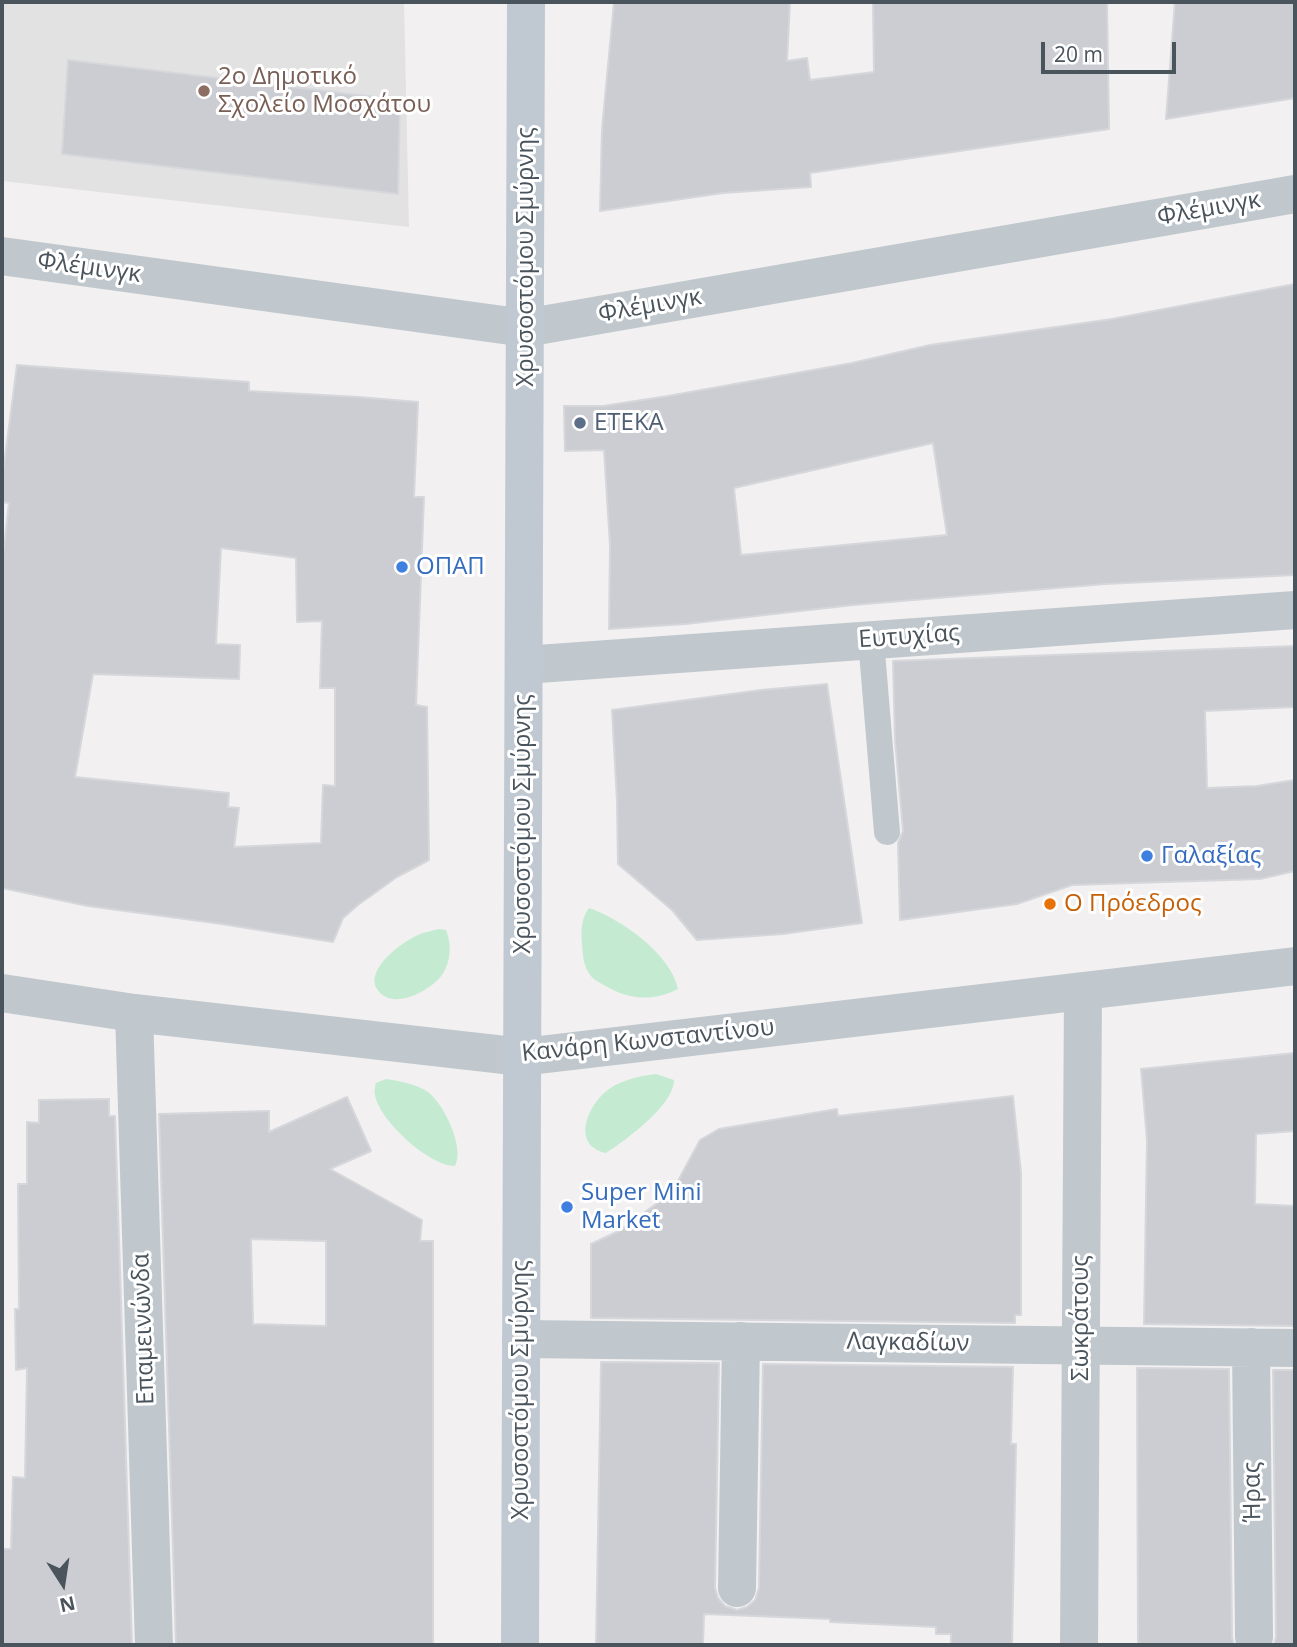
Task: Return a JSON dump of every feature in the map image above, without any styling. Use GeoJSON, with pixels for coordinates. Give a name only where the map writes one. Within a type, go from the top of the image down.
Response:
{"type":"FeatureCollection","features":[{"type":"Feature","properties":{"kind":"main road","name":"Χρυσοστόμου Σμύρνης"},"geometry":{"type":"LineString","coordinates":[[520,1645],[526,2]]}},
{"type":"Feature","properties":{"kind":"street","name":"Φλέμινγκ"},"geometry":{"type":"LineString","coordinates":[[2,256],[525,328],[1295,194]]}},
{"type":"Feature","properties":{"kind":"street","name":"Ευτυχίας"},"geometry":{"type":"LineString","coordinates":[[524,664],[1295,610]]}},
{"type":"Feature","properties":{"kind":"street","name":"Κανάρη Κωνσταντίνου"},"geometry":{"type":"LineString","coordinates":[[2,993],[134,1013],[522,1057],[1295,966]]}},
{"type":"Feature","properties":{"kind":"street","name":"Σωκράτους"},"geometry":{"type":"LineString","coordinates":[[1079,1645],[1083,991]]}},
{"type":"Feature","properties":{"kind":"street","name":"Επαμεινώνδα"},"geometry":{"type":"LineString","coordinates":[[134,1013],[154,1645]]}},
{"type":"Feature","properties":{"kind":"street","name":"Λαγκαδίων"},"geometry":{"type":"LineString","coordinates":[[521,1339],[1295,1348]]}},
{"type":"Feature","properties":{"kind":"street"},"geometry":{"type":"LineString","coordinates":[[737,1588],[741,1341]]}},
{"type":"Feature","properties":{"kind":"street","name":"Ήρας"},"geometry":{"type":"LineString","coordinates":[[1251,1347],[1254,1637]]}},
{"type":"Feature","properties":{"kind":"lane"},"geometry":{"type":"LineString","coordinates":[[871,640],[887,832]]}},
{"type":"Feature","properties":{"kind":"shaded area","name":"2ο Δημοτικό Σχολείο Μοσχάτου"},"geometry":{"type":"Polygon","coordinates":[[[2,2],[404,2],[409,227],[2,181],[2,2]]]}},
{"type":"Feature","properties":{"kind":"green space"},"geometry":{"type":"Polygon","coordinates":[[[589,908],[615,920],[643,939],[666,963],[678,989],[659,996],[641,998],[622,994],[594,979],[585,965],[582,944],[582,925],[589,908]]]}},
{"type":"Feature","properties":{"kind":"green space"},"geometry":{"type":"Polygon","coordinates":[[[439,929],[446,930],[450,947],[449,959],[442,975],[429,987],[411,997],[392,999],[384,996],[377,989],[375,981],[380,965],[411,939],[439,929]]]}},
{"type":"Feature","properties":{"kind":"green space"},"geometry":{"type":"Polygon","coordinates":[[[656,1074],[674,1080],[672,1090],[658,1111],[606,1153],[595,1149],[588,1142],[586,1124],[601,1096],[626,1080],[656,1074]]]}},
{"type":"Feature","properties":{"kind":"green space"},"geometry":{"type":"Polygon","coordinates":[[[386,1079],[419,1087],[434,1098],[446,1116],[455,1138],[455,1166],[444,1164],[419,1150],[386,1117],[375,1092],[376,1083],[386,1079]]]}},
{"type":"Feature","properties":{"kind":"building"},"geometry":{"type":"Polygon","coordinates":[[[614,2],[790,2],[787,61],[807,58],[810,80],[874,72],[873,2],[1107,2],[1109,129],[810,173],[811,187],[723,193],[600,211],[602,129],[614,2]]]}},
{"type":"Feature","properties":{"kind":"building"},"geometry":{"type":"Polygon","coordinates":[[[1175,2],[1295,2],[1295,98],[1166,119],[1175,2]]]}},
{"type":"Feature","properties":{"kind":"building"},"geometry":{"type":"Polygon","coordinates":[[[68,60],[400,100],[398,194],[62,154],[68,60]]]}},
{"type":"Feature","properties":{"kind":"building"},"geometry":{"type":"Polygon","coordinates":[[[1295,284],[1295,575],[1105,584],[609,629],[610,545],[604,450],[565,451],[564,406],[603,406],[668,396],[852,363],[930,345],[1112,319],[1295,284]],[[933,443],[734,488],[741,555],[947,535],[933,443]]]}},
{"type":"Feature","properties":{"kind":"building"},"geometry":{"type":"Polygon","coordinates":[[[17,365],[249,382],[249,391],[418,402],[414,497],[424,497],[416,705],[427,707],[429,860],[397,877],[358,905],[343,918],[333,942],[88,906],[2,888],[2,565],[9,503],[2,502],[2,480],[17,365]],[[221,548],[216,644],[240,645],[239,679],[93,674],[75,777],[229,793],[228,807],[239,808],[234,847],[321,843],[323,785],[335,786],[335,688],[320,688],[322,621],[297,622],[296,558],[221,548]]]}},
{"type":"Feature","properties":{"kind":"building"},"geometry":{"type":"Polygon","coordinates":[[[1295,646],[1295,707],[1205,711],[1207,788],[1257,786],[1295,780],[1295,871],[1260,879],[1072,885],[1017,904],[900,920],[898,843],[903,831],[895,740],[893,661],[1295,646]]]}},
{"type":"Feature","properties":{"kind":"building"},"geometry":{"type":"Polygon","coordinates":[[[827,684],[862,923],[783,934],[697,940],[672,910],[618,864],[612,710],[827,684]]]}},
{"type":"Feature","properties":{"kind":"building"},"geometry":{"type":"Polygon","coordinates":[[[1295,1053],[1295,1131],[1256,1134],[1255,1204],[1295,1206],[1295,1326],[1144,1324],[1147,1140],[1141,1069],[1295,1053]]]}},
{"type":"Feature","properties":{"kind":"building"},"geometry":{"type":"Polygon","coordinates":[[[1013,1096],[1021,1173],[1021,1315],[1015,1315],[1015,1323],[591,1318],[591,1244],[621,1230],[672,1192],[700,1140],[719,1129],[837,1109],[838,1116],[1013,1096]]]}},
{"type":"Feature","properties":{"kind":"building"},"geometry":{"type":"Polygon","coordinates":[[[347,1097],[371,1151],[330,1169],[422,1220],[420,1241],[433,1241],[433,1645],[176,1645],[159,1114],[269,1111],[269,1132],[347,1097]],[[251,1239],[253,1324],[326,1326],[326,1241],[251,1239]]]}},
{"type":"Feature","properties":{"kind":"building"},"geometry":{"type":"Polygon","coordinates":[[[109,1099],[109,1116],[115,1116],[132,1645],[2,1645],[2,1549],[11,1549],[13,1477],[25,1478],[27,1368],[16,1370],[15,1309],[19,1309],[18,1184],[27,1184],[27,1122],[39,1123],[39,1100],[109,1099]]]}},
{"type":"Feature","properties":{"kind":"building"},"geometry":{"type":"Polygon","coordinates":[[[601,1362],[719,1363],[715,1588],[718,1598],[725,1606],[737,1610],[747,1607],[755,1600],[759,1588],[763,1364],[1013,1367],[1011,1444],[1016,1444],[1012,1645],[951,1645],[951,1634],[936,1634],[936,1627],[704,1614],[703,1645],[596,1645],[601,1362]]]}},
{"type":"Feature","properties":{"kind":"building"},"geometry":{"type":"Polygon","coordinates":[[[1137,1368],[1229,1369],[1234,1645],[1138,1645],[1137,1368]]]}},
{"type":"Feature","properties":{"kind":"building"},"geometry":{"type":"Polygon","coordinates":[[[1273,1370],[1295,1370],[1295,1645],[1274,1645],[1273,1370]]]}},
{"type":"Feature","properties":{"kind":"place","name":"2ο Δημοτικό Σχολείο Μοσχάτου"},"geometry":{"type":"Point","coordinates":[204,91]}},
{"type":"Feature","properties":{"kind":"place","name":"ΕΤΕΚΑ"},"geometry":{"type":"Point","coordinates":[580,423]}},
{"type":"Feature","properties":{"kind":"place","name":"ΟΠΑΠ"},"geometry":{"type":"Point","coordinates":[402,567]}},
{"type":"Feature","properties":{"kind":"place","name":"Γαλαξίας"},"geometry":{"type":"Point","coordinates":[1147,856]}},
{"type":"Feature","properties":{"kind":"place","name":"Ο Πρόεδρος"},"geometry":{"type":"Point","coordinates":[1050,904]}},
{"type":"Feature","properties":{"kind":"place","name":"Super Mini Market"},"geometry":{"type":"Point","coordinates":[567,1207]}}]}
